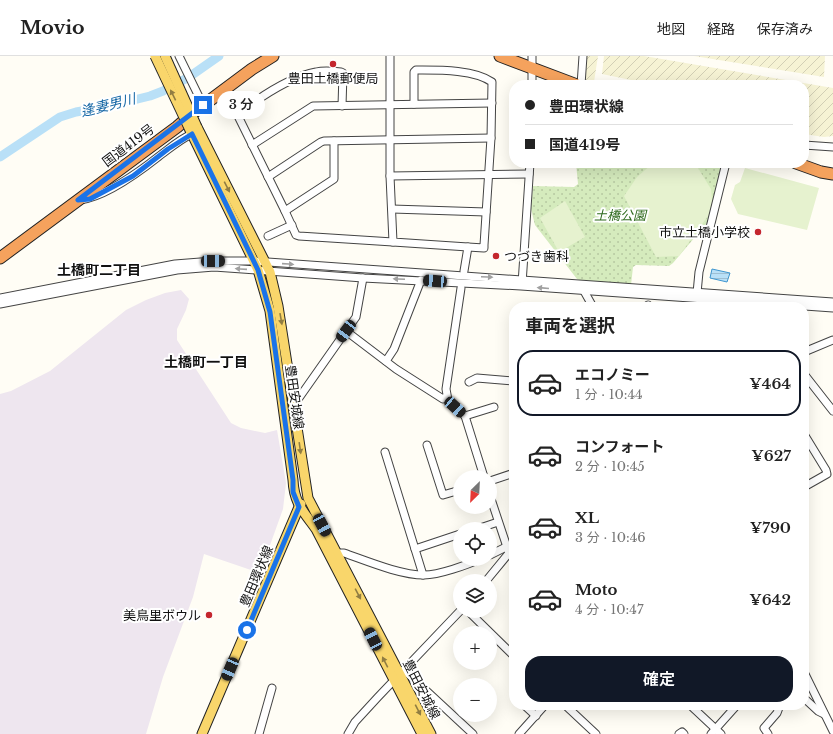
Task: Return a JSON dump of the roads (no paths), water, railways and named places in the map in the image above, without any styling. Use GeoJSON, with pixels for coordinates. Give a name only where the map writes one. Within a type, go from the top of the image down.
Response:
{"type":"FeatureCollection","features":[{"type":"Feature","properties":{"kind":"highway","name":"国道419号"},"geometry":{"type":"LineString","coordinates":[[0,258],[203,105],[252,69],[273,56]]}},
{"type":"Feature","properties":{"kind":"highway"},"geometry":{"type":"LineString","coordinates":[[500,56],[564,80]]}},
{"type":"Feature","properties":{"kind":"highway"},"geometry":{"type":"LineString","coordinates":[[809,168],[833,174]]}},
{"type":"Feature","properties":{"kind":"main road","name":"豊田安城線"},"geometry":{"type":"LineString","coordinates":[[155,56],[193,130],[258,270],[270,312],[293,480],[293,492],[299,507],[316,529],[399,675],[422,734]]}},
{"type":"Feature","properties":{"kind":"main road","name":"豊田安城線"},"geometry":{"type":"LineString","coordinates":[[165,56],[193,130],[220,174],[270,272],[278,306],[308,498],[430,734]]}},
{"type":"Feature","properties":{"kind":"main road","name":"豊田環状線"},"geometry":{"type":"LineString","coordinates":[[202,734],[299,507],[308,498]]}},
{"type":"Feature","properties":{"kind":"street"},"geometry":{"type":"LineString","coordinates":[[179,56],[203,105]]}},
{"type":"Feature","properties":{"kind":"street"},"geometry":{"type":"LineString","coordinates":[[390,56],[390,176],[392,242]]}},
{"type":"Feature","properties":{"kind":"street"},"geometry":{"type":"LineString","coordinates":[[532,56],[532,80]]}},
{"type":"Feature","properties":{"kind":"street"},"geometry":{"type":"LineString","coordinates":[[581,80],[583,56]]}},
{"type":"Feature","properties":{"kind":"street"},"geometry":{"type":"LineString","coordinates":[[342,106],[343,73],[315,72],[288,81],[238,114],[252,146],[296,235],[484,248],[491,138],[492,82],[490,80],[469,74],[449,70],[416,70],[414,72],[414,104]]}},
{"type":"Feature","properties":{"kind":"street"},"geometry":{"type":"LineString","coordinates":[[252,146],[313,106],[492,103]]}},
{"type":"Feature","properties":{"kind":"street"},"geometry":{"type":"LineString","coordinates":[[78,200],[90,199],[133,176],[193,130]]}},
{"type":"Feature","properties":{"kind":"street"},"geometry":{"type":"LineString","coordinates":[[268,177],[321,142],[491,138]]}},
{"type":"Feature","properties":{"kind":"street"},"geometry":{"type":"LineString","coordinates":[[285,211],[334,179],[334,141]]}},
{"type":"Feature","properties":{"kind":"street"},"geometry":{"type":"LineString","coordinates":[[809,145],[833,147]]}},
{"type":"Feature","properties":{"kind":"street"},"geometry":{"type":"LineString","coordinates":[[522,283],[530,168]]}},
{"type":"Feature","properties":{"kind":"street"},"geometry":{"type":"LineString","coordinates":[[697,293],[700,266],[725,168]]}},
{"type":"Feature","properties":{"kind":"street"},"geometry":{"type":"LineString","coordinates":[[390,176],[529,174]]}},
{"type":"Feature","properties":{"kind":"street"},"geometry":{"type":"LineString","coordinates":[[392,209],[486,212]]}},
{"type":"Feature","properties":{"kind":"street"},"geometry":{"type":"LineString","coordinates":[[268,236],[292,225]]}},
{"type":"Feature","properties":{"kind":"street"},"geometry":{"type":"LineString","coordinates":[[464,271],[468,247]]}},
{"type":"Feature","properties":{"kind":"street"},"geometry":{"type":"LineString","coordinates":[[0,298],[175,264],[213,261],[253,261],[522,283],[833,302]]}},
{"type":"Feature","properties":{"kind":"street"},"geometry":{"type":"LineString","coordinates":[[0,304],[177,270],[214,267],[363,278],[522,283],[584,291],[745,302]]}},
{"type":"Feature","properties":{"kind":"street"},"geometry":{"type":"LineString","coordinates":[[294,405],[356,317],[363,278]]}},
{"type":"Feature","properties":{"kind":"street"},"geometry":{"type":"LineString","coordinates":[[386,361],[394,349],[421,280]]}},
{"type":"Feature","properties":{"kind":"street"},"geometry":{"type":"LineString","coordinates":[[461,288],[446,397],[465,416],[482,470]]}},
{"type":"Feature","properties":{"kind":"street"},"geometry":{"type":"LineString","coordinates":[[584,291],[590,302]]}},
{"type":"Feature","properties":{"kind":"street"},"geometry":{"type":"LineString","coordinates":[[809,306],[833,308]]}},
{"type":"Feature","properties":{"kind":"street"},"geometry":{"type":"LineString","coordinates":[[346,331],[386,361],[443,399],[446,397]]}},
{"type":"Feature","properties":{"kind":"street"},"geometry":{"type":"LineString","coordinates":[[809,350],[833,340]]}},
{"type":"Feature","properties":{"kind":"street"},"geometry":{"type":"LineString","coordinates":[[469,382],[477,378],[509,381]]}},
{"type":"Feature","properties":{"kind":"street"},"geometry":{"type":"LineString","coordinates":[[809,380],[833,411]]}},
{"type":"Feature","properties":{"kind":"street"},"geometry":{"type":"LineString","coordinates":[[465,416],[494,407]]}},
{"type":"Feature","properties":{"kind":"street"},"geometry":{"type":"LineString","coordinates":[[809,442],[826,470],[826,474],[809,483]]}},
{"type":"Feature","properties":{"kind":"street"},"geometry":{"type":"LineString","coordinates":[[427,445],[443,495],[453,492]]}},
{"type":"Feature","properties":{"kind":"street"},"geometry":{"type":"LineString","coordinates":[[385,452],[423,575]]}},
{"type":"Feature","properties":{"kind":"street"},"geometry":{"type":"LineString","coordinates":[[497,478],[509,474]]}},
{"type":"Feature","properties":{"kind":"street"},"geometry":{"type":"LineString","coordinates":[[496,514],[507,550]]}},
{"type":"Feature","properties":{"kind":"street"},"geometry":{"type":"LineString","coordinates":[[415,548],[453,536]]}},
{"type":"Feature","properties":{"kind":"street"},"geometry":{"type":"LineString","coordinates":[[497,553],[507,550]]}},
{"type":"Feature","properties":{"kind":"street"},"geometry":{"type":"LineString","coordinates":[[491,574],[507,550]]}},
{"type":"Feature","properties":{"kind":"street"},"geometry":{"type":"LineString","coordinates":[[337,553],[344,553],[407,573],[423,575],[460,566]]}},
{"type":"Feature","properties":{"kind":"street"},"geometry":{"type":"LineString","coordinates":[[348,734],[355,722],[453,618]]}},
{"type":"Feature","properties":{"kind":"street"},"geometry":{"type":"LineString","coordinates":[[475,618],[509,651]]}},
{"type":"Feature","properties":{"kind":"street"},"geometry":{"type":"LineString","coordinates":[[399,675],[473,734]]}},
{"type":"Feature","properties":{"kind":"street"},"geometry":{"type":"LineString","coordinates":[[809,682],[833,730]]}},
{"type":"Feature","properties":{"kind":"street"},"geometry":{"type":"LineString","coordinates":[[259,734],[272,688]]}},
{"type":"Feature","properties":{"kind":"street"},"geometry":{"type":"LineString","coordinates":[[809,703],[818,711],[825,714]]}},
{"type":"Feature","properties":{"kind":"street"},"geometry":{"type":"LineString","coordinates":[[529,710],[536,716]]}},
{"type":"Feature","properties":{"kind":"street"},"geometry":{"type":"LineString","coordinates":[[519,734],[541,710]]}},
{"type":"Feature","properties":{"kind":"street"},"geometry":{"type":"LineString","coordinates":[[570,710],[596,734]]}},
{"type":"Feature","properties":{"kind":"street"},"geometry":{"type":"LineString","coordinates":[[695,710],[716,732],[733,710]]}},
{"type":"Feature","properties":{"kind":"street"},"geometry":{"type":"LineString","coordinates":[[768,734],[764,728],[778,710]]}},
{"type":"Feature","properties":{"kind":"street"},"geometry":{"type":"LineString","coordinates":[[679,734],[682,732],[684,734]]}},
{"type":"Feature","properties":{"kind":"water"},"geometry":{"type":"Polygon","coordinates":[[[712,269],[730,273],[727,282],[710,278],[712,269]]]}},
{"type":"Feature","properties":{"kind":"waterway","name":"逢妻男川"},"geometry":{"type":"LineString","coordinates":[[0,157],[60,117],[76,112],[105,107],[150,96],[189,77],[219,56]]}},
{"type":"Feature","properties":{"kind":"place","name":"豊田土橋郵便局"},"geometry":{"type":"Point","coordinates":[333,64]}},
{"type":"Feature","properties":{"kind":"place","name":"市立土橋小学校"},"geometry":{"type":"Point","coordinates":[758,232]}},
{"type":"Feature","properties":{"kind":"place","name":"つづき歯科"},"geometry":{"type":"Point","coordinates":[496,256]}},
{"type":"Feature","properties":{"kind":"place","name":"美鳥里ボウル"},"geometry":{"type":"Point","coordinates":[209,615]}},
{"type":"Feature","properties":{"kind":"district","name":"土橋町二丁目"},"geometry":{"type":"Point","coordinates":[99,270]}},
{"type":"Feature","properties":{"kind":"district","name":"土橋町一丁目"},"geometry":{"type":"Point","coordinates":[206,362]}},
{"type":"Feature","properties":{"kind":"park label","name":"土橋公園"},"geometry":{"type":"Point","coordinates":[620,215]}}]}
